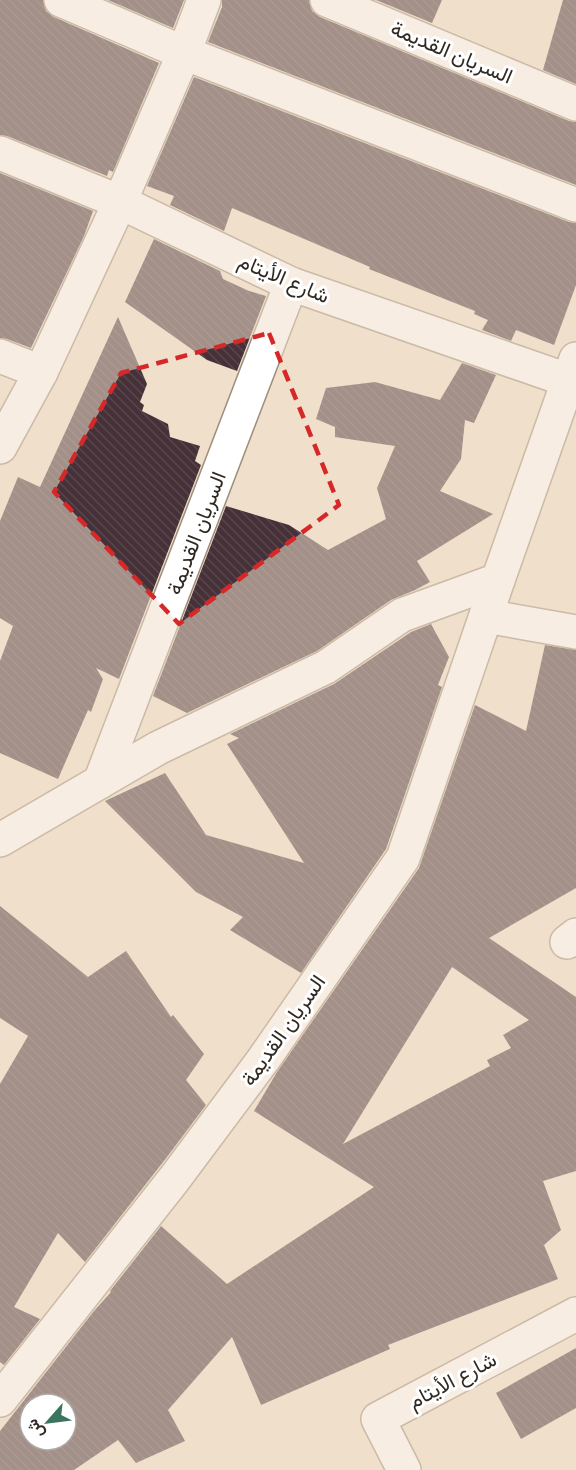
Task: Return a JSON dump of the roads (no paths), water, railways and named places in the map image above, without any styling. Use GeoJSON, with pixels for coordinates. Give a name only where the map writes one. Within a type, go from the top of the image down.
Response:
{"type":"FeatureCollection","features":[{"type":"Feature","properties":{"kind":"street"},"geometry":{"type":"LineString","coordinates":[[61,0],[184,53],[576,205]]}},
{"type":"Feature","properties":{"kind":"street"},"geometry":{"type":"LineString","coordinates":[[0,447],[41,372],[120,202],[184,53],[204,0]]}},
{"type":"Feature","properties":{"kind":"street","name":"السريان القديمة"},"geometry":{"type":"LineString","coordinates":[[327,0],[576,104]]}},
{"type":"Feature","properties":{"kind":"street","name":"شارع الأيتام"},"geometry":{"type":"LineString","coordinates":[[0,153],[120,202],[291,285],[574,374]]}},
{"type":"Feature","properties":{"kind":"street","name":"السريان القديمة"},"geometry":{"type":"LineString","coordinates":[[100,782],[291,285]]}},
{"type":"Feature","properties":{"kind":"street"},"geometry":{"type":"LineString","coordinates":[[0,356],[41,372]]}},
{"type":"Feature","properties":{"kind":"street","name":"السريان القديمة"},"geometry":{"type":"LineString","coordinates":[[0,1401],[188,1160],[262,1060],[403,858],[498,580],[574,374]]}},
{"type":"Feature","properties":{"kind":"street"},"geometry":{"type":"LineString","coordinates":[[0,840],[158,748],[326,667],[402,615],[498,580]]}},
{"type":"Feature","properties":{"kind":"street"},"geometry":{"type":"LineString","coordinates":[[486,616],[576,632]]}},
{"type":"Feature","properties":{"kind":"street","name":"شارع الأيتام"},"geometry":{"type":"LineString","coordinates":[[404,1470],[378,1419],[576,1314]]}}]}
